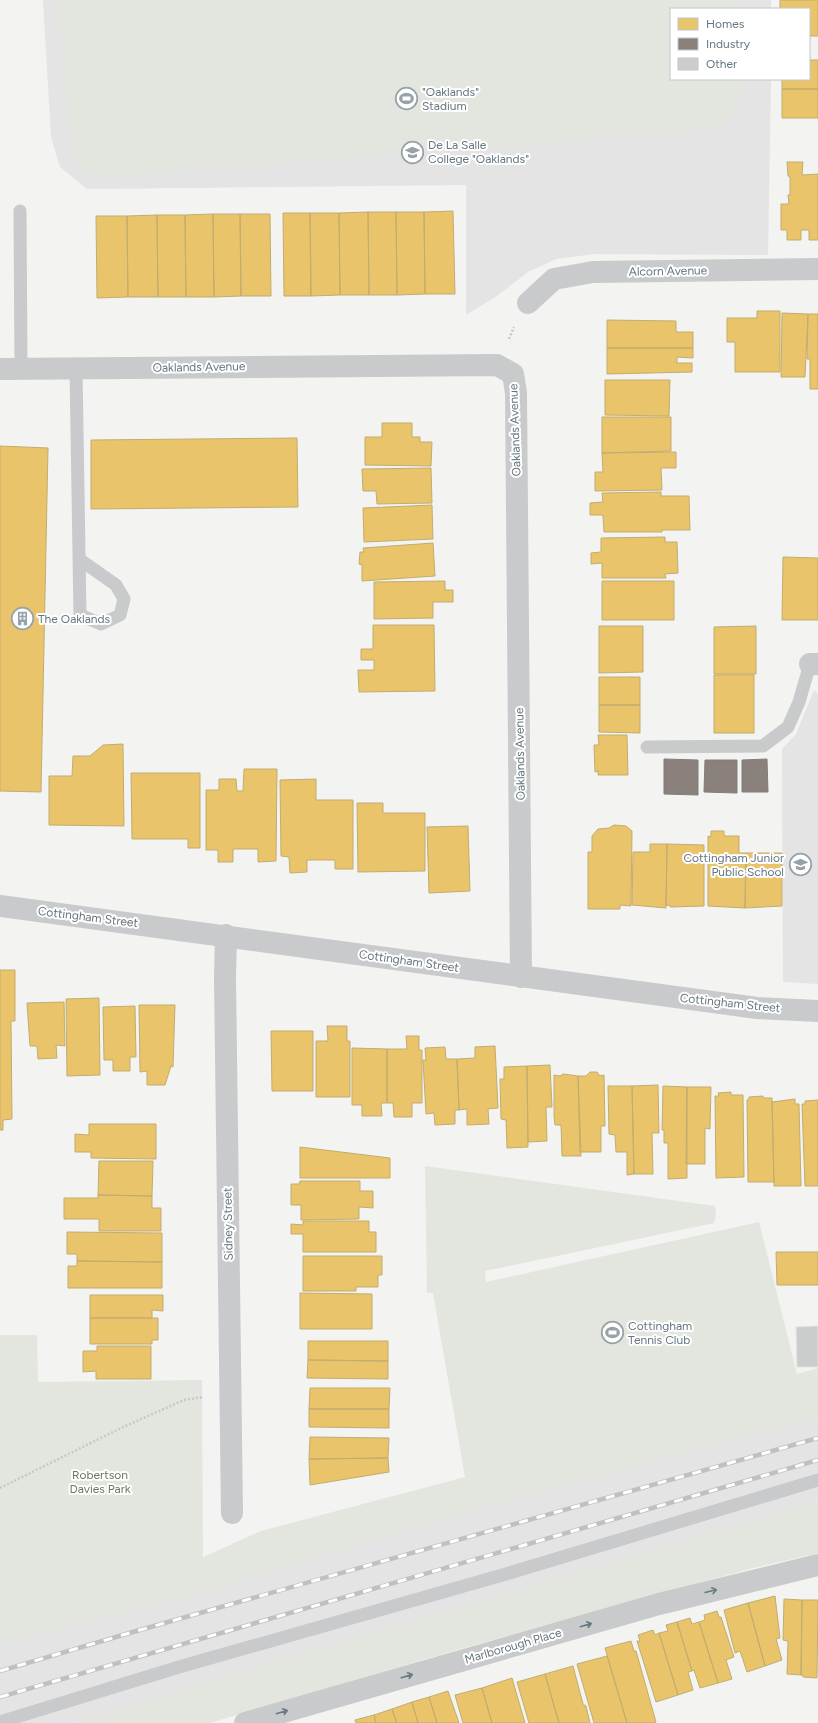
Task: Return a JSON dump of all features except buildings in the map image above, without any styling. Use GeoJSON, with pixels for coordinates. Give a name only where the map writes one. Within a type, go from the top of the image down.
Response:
{"type":"FeatureCollection","features":[{"type":"Feature","properties":{"kind":"street","name":"Alcorn Avenue"},"geometry":{"type":"LineString","coordinates":[[528,303],[554,279],[593,272],[818,269]]}},
{"type":"Feature","properties":{"kind":"street","name":"Oaklands Avenue"},"geometry":{"type":"LineString","coordinates":[[10,369],[497,365],[513,374],[516,393],[521,977]]}},
{"type":"Feature","properties":{"kind":"street","name":"Cottingham Street"},"geometry":{"type":"LineString","coordinates":[[0,906],[226,935],[521,977],[756,1008],[818,1011]]}},
{"type":"Feature","properties":{"kind":"street","name":"Sidney Street"},"geometry":{"type":"LineString","coordinates":[[226,935],[225,978],[232,1513]]}},
{"type":"Feature","properties":{"kind":"street","name":"Marlborough Place"},"geometry":{"type":"LineString","coordinates":[[245,1723],[659,1604],[818,1565]]}},
{"type":"Feature","properties":{"kind":"lane"},"geometry":{"type":"LineString","coordinates":[[10,369],[20,211]]}},
{"type":"Feature","properties":{"kind":"lane"},"geometry":{"type":"LineString","coordinates":[[76,369],[79,559],[80,616],[101,624],[120,615],[124,599],[116,585],[79,559]]}},
{"type":"Feature","properties":{"kind":"lane"},"geometry":{"type":"LineString","coordinates":[[648,747],[763,746],[788,727],[814,664]]}},
{"type":"Feature","properties":{"kind":"lane"},"geometry":{"type":"LineString","coordinates":[[0,1722],[179,1667],[506,1574],[818,1480]]}},
{"type":"Feature","properties":{"kind":"path"},"geometry":{"type":"LineString","coordinates":[[497,365],[519,316],[528,303]]}},
{"type":"Feature","properties":{"kind":"path"},"geometry":{"type":"LineString","coordinates":[[0,1488],[121,1428],[184,1400],[206,1397]]}},
{"type":"Feature","properties":{"kind":"shaded area","name":"De La Salle College \"Oaklands\""},"geometry":{"type":"Polygon","coordinates":[[[43,0],[771,0],[771,8],[670,8],[670,80],[771,80],[768,255],[594,254],[556,259],[528,272],[497,296],[466,315],[466,185],[87,189],[60,167],[51,137],[43,0]]]}},
{"type":"Feature","properties":{"kind":"shaded area","name":"Cottingham Junior Public School"},"geometry":{"type":"Polygon","coordinates":[[[814,690],[818,694],[818,984],[783,982],[782,749],[796,734],[814,690]]]}},
{"type":"Feature","properties":{"kind":"shaded area"},"geometry":{"type":"Polygon","coordinates":[[[818,1417],[818,1501],[76,1723],[0,1723],[0,1645],[201,1593],[463,1513],[818,1417]]]}},
{"type":"Feature","properties":{"kind":"green space","name":"\"Oaklands\" Stadium"},"geometry":{"type":"Polygon","coordinates":[[[58,0],[738,0],[738,8],[670,8],[670,80],[743,80],[740,99],[734,111],[725,121],[712,126],[688,131],[103,177],[86,173],[72,155],[58,0]]]}},
{"type":"Feature","properties":{"kind":"green space","name":"Robertson Davies Park"},"geometry":{"type":"Polygon","coordinates":[[[425,1166],[715,1206],[716,1213],[714,1223],[485,1271],[486,1282],[759,1222],[797,1374],[818,1368],[818,1417],[463,1513],[201,1593],[0,1645],[0,1335],[37,1335],[38,1382],[202,1380],[203,1557],[261,1531],[465,1477],[433,1293],[427,1293],[425,1166]]]}},
{"type":"Feature","properties":{"kind":"green space"},"geometry":{"type":"Polygon","coordinates":[[[818,1501],[818,1553],[753,1568],[453,1651],[210,1723],[76,1723],[196,1685],[818,1501]]]}},
{"type":"Feature","properties":{"kind":"railway"},"geometry":{"type":"LineString","coordinates":[[0,1671],[818,1438]]}},
{"type":"Feature","properties":{"kind":"railway"},"geometry":{"type":"LineString","coordinates":[[0,1697],[818,1460]]}},
{"type":"Feature","properties":{"kind":"place","name":"\"Oaklands\" Stadium"},"geometry":{"type":"Point","coordinates":[406,99]}},
{"type":"Feature","properties":{"kind":"place","name":"De La Salle College \"Oaklands\""},"geometry":{"type":"Point","coordinates":[413,152]}},
{"type":"Feature","properties":{"kind":"place","name":"The Oaklands"},"geometry":{"type":"Point","coordinates":[22,619]}},
{"type":"Feature","properties":{"kind":"place","name":"Cottingham Junior Public School"},"geometry":{"type":"Point","coordinates":[800,865]}},
{"type":"Feature","properties":{"kind":"place","name":"Cottingham Tennis Club"},"geometry":{"type":"Point","coordinates":[613,1333]}}]}
